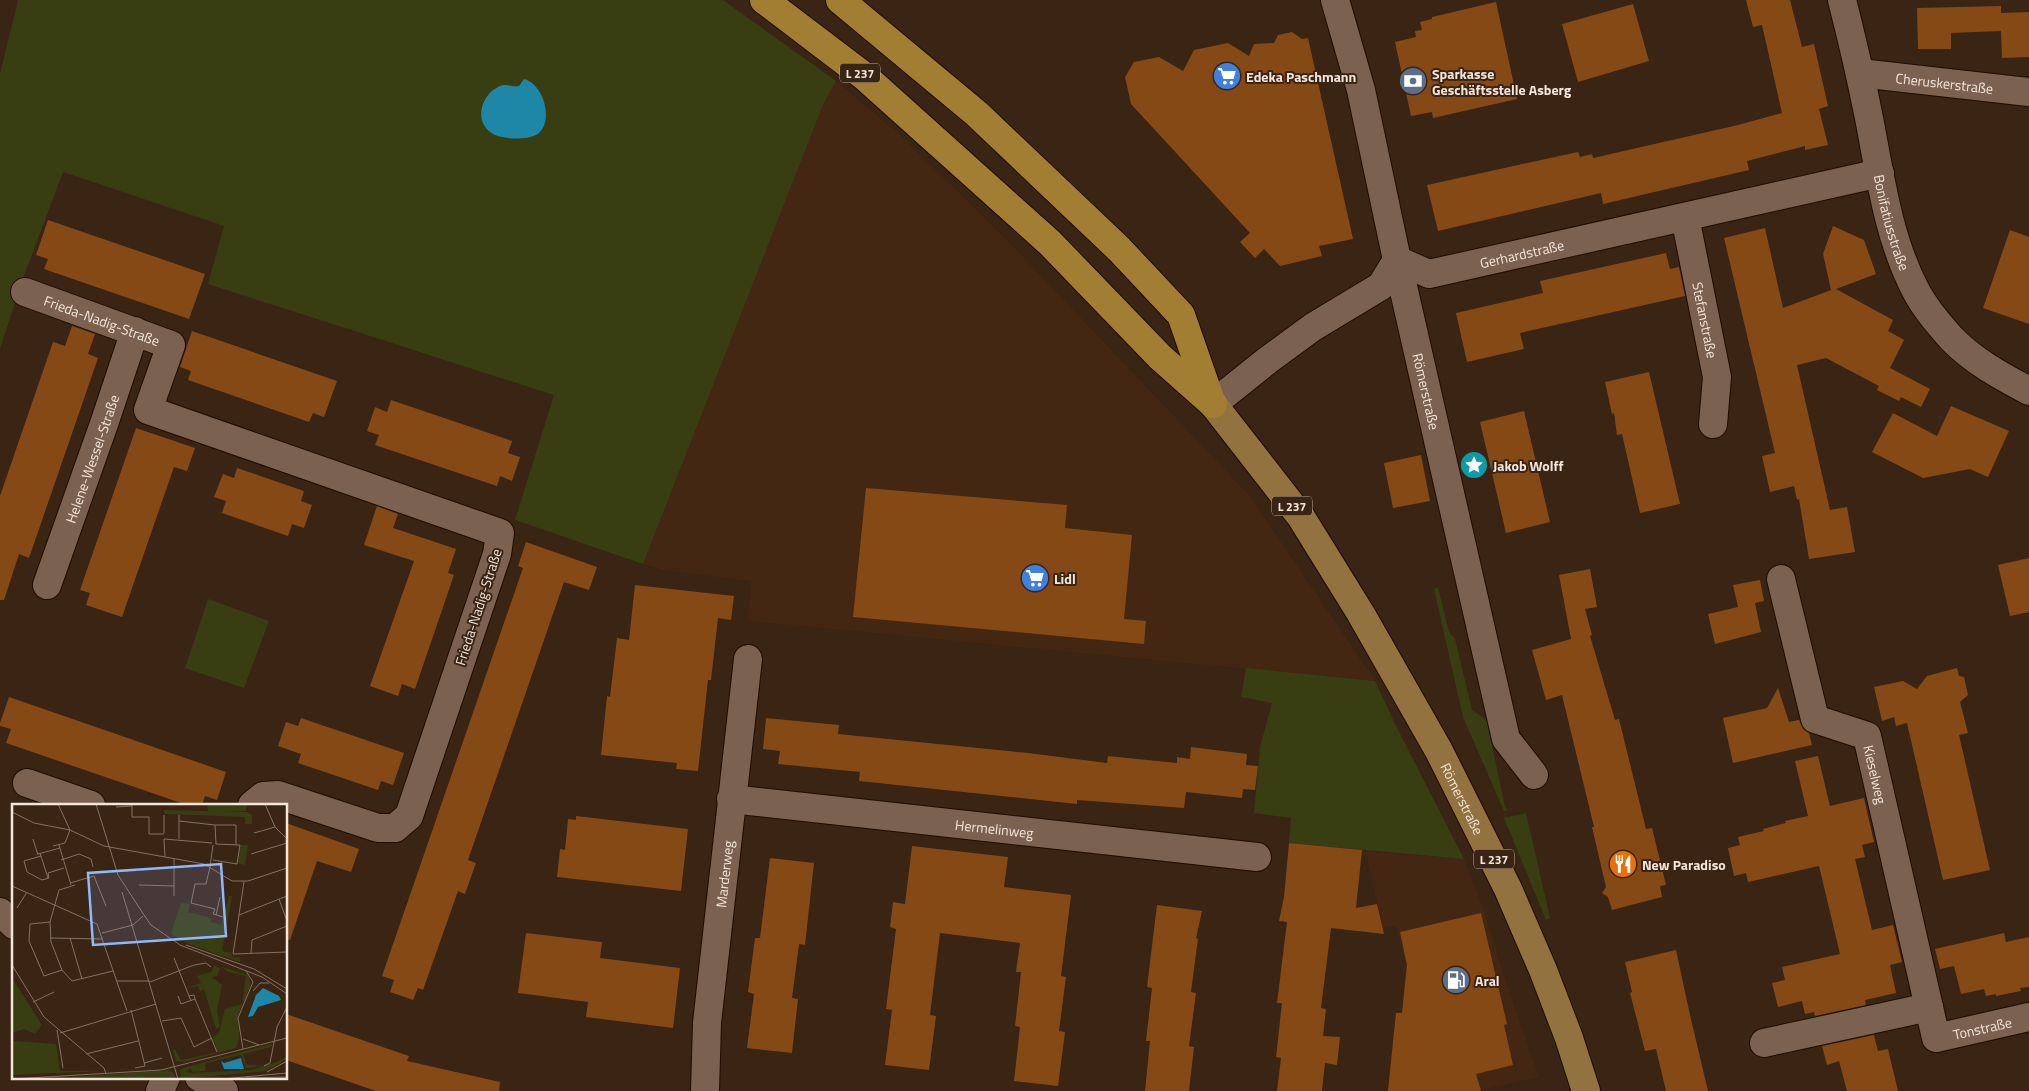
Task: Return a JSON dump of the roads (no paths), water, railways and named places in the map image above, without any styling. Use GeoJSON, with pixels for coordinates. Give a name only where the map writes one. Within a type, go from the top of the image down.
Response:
{"type":"FeatureCollection","features":[{"type":"Feature","properties":{"kind":"highway","name":"L 237"},"geometry":{"type":"LineString","coordinates":[[764,0],[864,76],[1036,230],[1160,357],[1213,404]]}},
{"type":"Feature","properties":{"kind":"highway","name":"L 237"},"geometry":{"type":"LineString","coordinates":[[840,0],[977,114],[1119,249],[1181,315],[1213,404]]}},
{"type":"Feature","properties":{"kind":"main road","name":"Römerstraße"},"geometry":{"type":"LineString","coordinates":[[1213,404],[1301,518],[1361,614],[1439,751],[1508,889],[1543,970],[1569,1038],[1586,1091]]}},
{"type":"Feature","properties":{"kind":"street","name":"Römerstraße"},"geometry":{"type":"LineString","coordinates":[[1335,0],[1361,90],[1397,260],[1506,739],[1534,774]]}},
{"type":"Feature","properties":{"kind":"street","name":"Bonifatiusstraße"},"geometry":{"type":"LineString","coordinates":[[1842,0],[1860,73],[1897,247],[1920,298],[1952,339],[1976,360],[2029,390]]}},
{"type":"Feature","properties":{"kind":"street","name":"Cheruskerstraße"},"geometry":{"type":"LineString","coordinates":[[1860,73],[2029,92]]}},
{"type":"Feature","properties":{"kind":"street","name":"Gerhardstraße"},"geometry":{"type":"LineString","coordinates":[[1397,260],[1429,274],[1880,173]]}},
{"type":"Feature","properties":{"kind":"street","name":"Stefanstraße"},"geometry":{"type":"LineString","coordinates":[[1685,217],[1717,376],[1713,424]]}},
{"type":"Feature","properties":{"kind":"street"},"geometry":{"type":"LineString","coordinates":[[1213,404],[1313,327],[1381,286],[1397,260]]}},
{"type":"Feature","properties":{"kind":"street","name":"Frieda-Nadig-Straße"},"geometry":{"type":"LineString","coordinates":[[25,292],[171,345],[148,410]]}},
{"type":"Feature","properties":{"kind":"street","name":"Helene-Wessel-Straße"},"geometry":{"type":"LineString","coordinates":[[47,585],[135,331]]}},
{"type":"Feature","properties":{"kind":"street","name":"Frieda-Nadig-Straße"},"geometry":{"type":"LineString","coordinates":[[112,398],[500,533],[497,554],[409,816],[395,828],[378,828],[278,795],[263,796],[253,804]]}},
{"type":"Feature","properties":{"kind":"street","name":"Kieselweg"},"geometry":{"type":"LineString","coordinates":[[1781,578],[1815,719],[1867,736],[1936,1038]]}},
{"type":"Feature","properties":{"kind":"street","name":"Marderweg"},"geometry":{"type":"LineString","coordinates":[[705,1091],[707,1023],[748,659]]}},
{"type":"Feature","properties":{"kind":"street"},"geometry":{"type":"LineString","coordinates":[[27,783],[88,804]]}},
{"type":"Feature","properties":{"kind":"street","name":"Hermelinweg"},"geometry":{"type":"LineString","coordinates":[[731,799],[1257,857]]}},
{"type":"Feature","properties":{"kind":"street"},"geometry":{"type":"LineString","coordinates":[[0,912],[12,923]]}},
{"type":"Feature","properties":{"kind":"street"},"geometry":{"type":"LineString","coordinates":[[1764,1043],[1929,1007]]}},
{"type":"Feature","properties":{"kind":"street","name":"Tonstraße"},"geometry":{"type":"LineString","coordinates":[[1936,1038],[2029,1017]]}},
{"type":"Feature","properties":{"kind":"street"},"geometry":{"type":"LineString","coordinates":[[160,1091],[166,1078]]}},
{"type":"Feature","properties":{"kind":"street"},"geometry":{"type":"LineString","coordinates":[[201,1078],[224,1091]]}},
{"type":"Feature","properties":{"kind":"water"},"geometry":{"type":"Polygon","coordinates":[[[524,79],[538,89],[542,97],[546,115],[542,130],[536,135],[527,138],[507,138],[490,132],[484,126],[481,111],[487,96],[500,86],[519,86],[524,79]]]}},
{"type":"Feature","properties":{"kind":"place","name":"Edeka Paschmann"},"geometry":{"type":"Point","coordinates":[1227,76]}},
{"type":"Feature","properties":{"kind":"place","name":"Sparkasse Geschäftsstelle Asberg"},"geometry":{"type":"Point","coordinates":[1413,81]}},
{"type":"Feature","properties":{"kind":"place","name":"Jakob Wolff"},"geometry":{"type":"Point","coordinates":[1474,465]}},
{"type":"Feature","properties":{"kind":"place","name":"Lidl"},"geometry":{"type":"Point","coordinates":[1035,578]}},
{"type":"Feature","properties":{"kind":"place","name":"New Paradiso"},"geometry":{"type":"Point","coordinates":[1623,864]}},
{"type":"Feature","properties":{"kind":"place","name":"Aral"},"geometry":{"type":"Point","coordinates":[1456,980]}}]}
